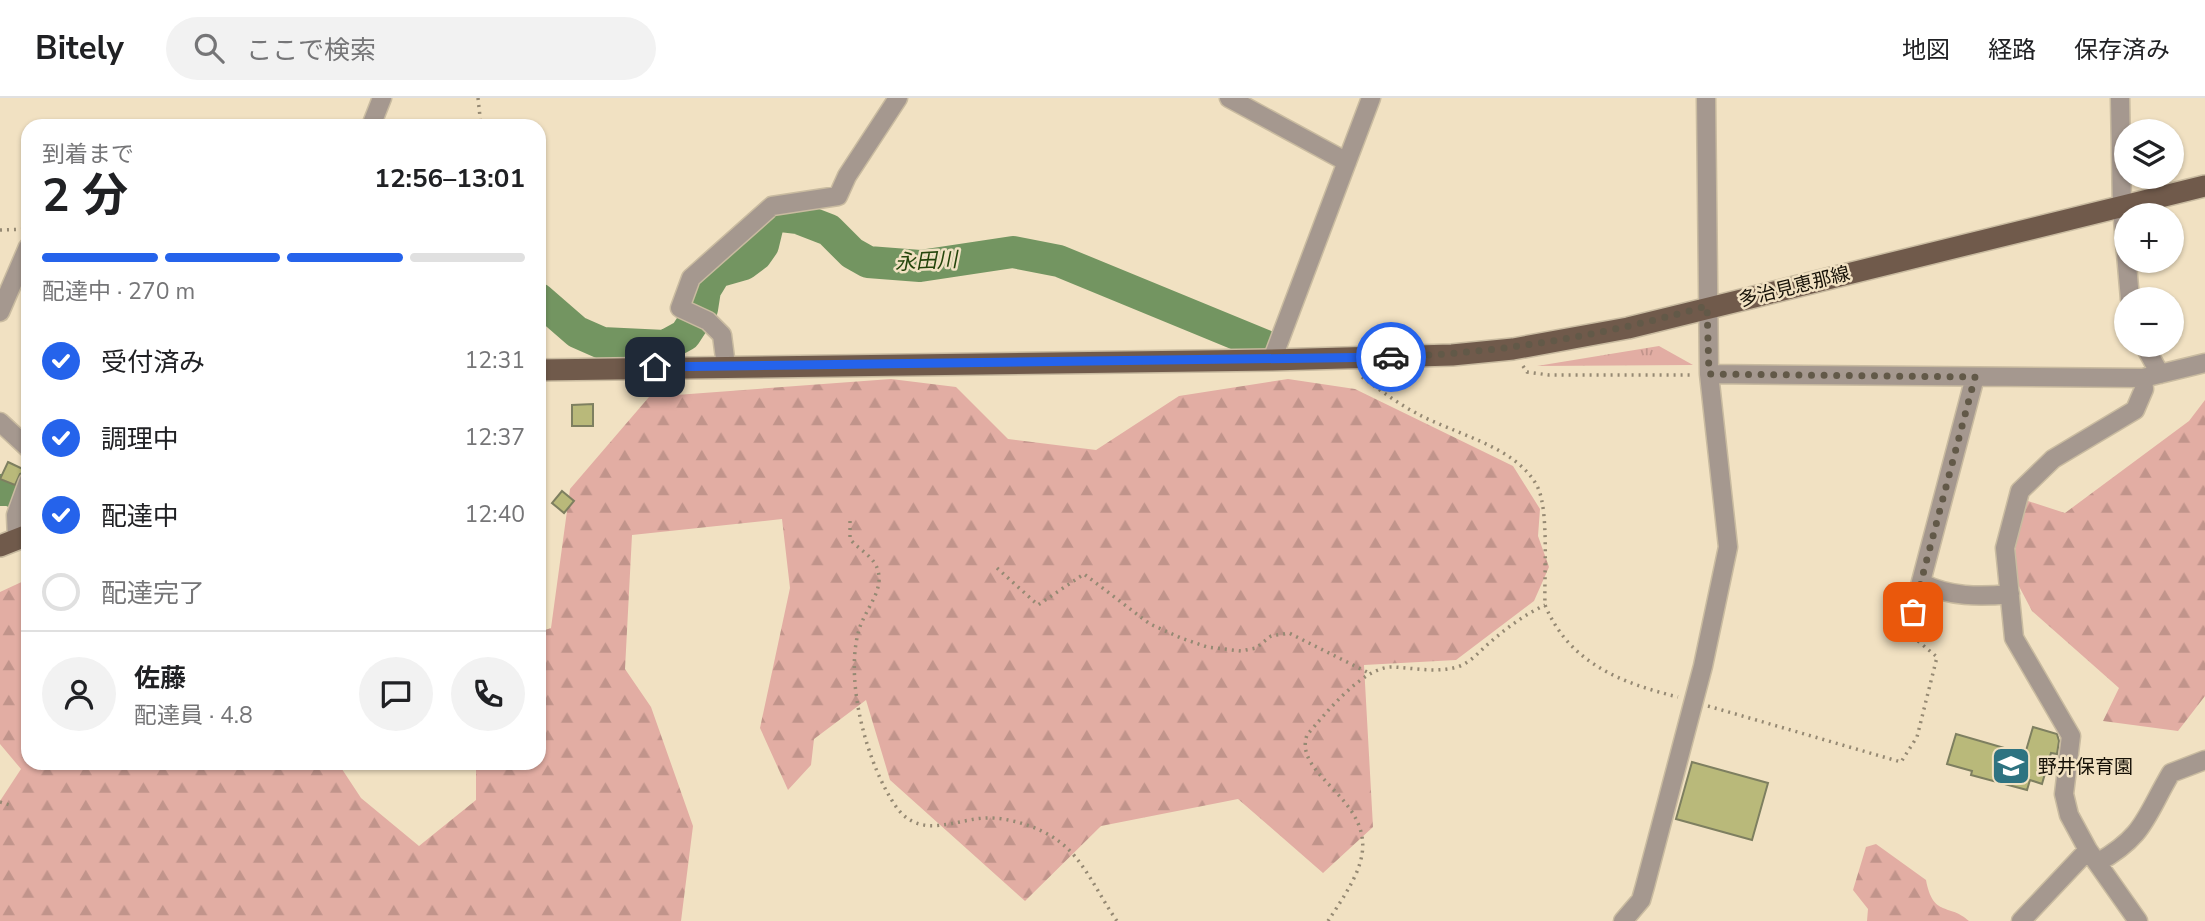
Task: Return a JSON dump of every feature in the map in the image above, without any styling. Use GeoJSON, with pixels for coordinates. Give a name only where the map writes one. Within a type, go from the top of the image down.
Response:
{"type":"FeatureCollection","features":[{"type":"Feature","properties":{"kind":"main road","name":"多治見恵那線"},"geometry":{"type":"LineString","coordinates":[[2141,203],[2205,186]]}},
{"type":"Feature","properties":{"kind":"main road","name":"多治見恵那線"},"geometry":{"type":"LineString","coordinates":[[546,370],[1272,360],[1452,355],[1513,349],[1628,328],[1707,306],[2114,210]]}},
{"type":"Feature","properties":{"kind":"street"},"geometry":{"type":"LineString","coordinates":[[374,119],[382,98]]}},
{"type":"Feature","properties":{"kind":"street"},"geometry":{"type":"LineString","coordinates":[[726,366],[722,335],[708,321],[680,308],[691,278],[772,206],[838,196],[847,176],[898,98]]}},
{"type":"Feature","properties":{"kind":"street"},"geometry":{"type":"LineString","coordinates":[[1229,98],[1347,162]]}},
{"type":"Feature","properties":{"kind":"street"},"geometry":{"type":"LineString","coordinates":[[1272,360],[1371,98]]}},
{"type":"Feature","properties":{"kind":"street"},"geometry":{"type":"LineString","coordinates":[[1623,921],[1641,900],[1691,700],[1703,666],[1728,547],[1709,374],[1706,98]]}},
{"type":"Feature","properties":{"kind":"street"},"geometry":{"type":"LineString","coordinates":[[2120,98],[2122,203]]}},
{"type":"Feature","properties":{"kind":"street"},"geometry":{"type":"LineString","coordinates":[[0,312],[21,263]]}},
{"type":"Feature","properties":{"kind":"street"},"geometry":{"type":"LineString","coordinates":[[2138,921],[2092,857],[2068,815],[2064,794],[2071,736],[2014,638],[2005,548],[2020,491],[2053,459],[2135,410],[2151,376],[2147,357]]}},
{"type":"Feature","properties":{"kind":"street"},"geometry":{"type":"LineString","coordinates":[[1709,374],[2151,376],[2205,363]]}},
{"type":"Feature","properties":{"kind":"street"},"geometry":{"type":"LineString","coordinates":[[1913,612],[1975,377]]}},
{"type":"Feature","properties":{"kind":"street"},"geometry":{"type":"LineString","coordinates":[[0,422],[21,441]]}},
{"type":"Feature","properties":{"kind":"street"},"geometry":{"type":"LineString","coordinates":[[15,540],[16,515],[21,501]]}},
{"type":"Feature","properties":{"kind":"street"},"geometry":{"type":"LineString","coordinates":[[1922,583],[1936,590],[1963,595],[2010,594]]}},
{"type":"Feature","properties":{"kind":"street"},"geometry":{"type":"LineString","coordinates":[[2021,921],[2092,857],[2134,838],[2145,824],[2171,774],[2205,760]]}},
{"type":"Feature","properties":{"kind":"path"},"geometry":{"type":"LineString","coordinates":[[478,98],[480,119]]}},
{"type":"Feature","properties":{"kind":"path"},"geometry":{"type":"LineString","coordinates":[[0,230],[21,230]]}},
{"type":"Feature","properties":{"kind":"path"},"geometry":{"type":"LineString","coordinates":[[1513,349],[1527,372],[1709,374]]}},
{"type":"Feature","properties":{"kind":"path"},"geometry":{"type":"LineString","coordinates":[[1355,358],[1356,372],[1415,412],[1502,454],[1522,468],[1537,487],[1544,516],[1545,605],[1558,628],[1587,662],[1626,683],[1900,762],[1917,737],[1937,657],[1912,636],[1913,612]]}},
{"type":"Feature","properties":{"kind":"path"},"geometry":{"type":"LineString","coordinates":[[850,520],[850,539],[878,568],[879,583],[858,633],[854,682],[876,768],[898,810],[914,821],[930,826],[947,827],[984,818],[1002,819],[1050,835],[1070,851],[1117,921]]}},
{"type":"Feature","properties":{"kind":"path"},"geometry":{"type":"LineString","coordinates":[[997,568],[1038,605],[1084,574],[1150,624],[1181,638],[1207,646],[1241,651],[1256,648],[1272,636],[1289,633],[1369,673]]}},
{"type":"Feature","properties":{"kind":"path"},"geometry":{"type":"LineString","coordinates":[[1328,921],[1360,863],[1361,825],[1308,759],[1303,746],[1317,723],[1369,673],[1389,667],[1435,670],[1458,667],[1476,657],[1510,626],[1545,605]]}},
{"type":"Feature","properties":{"kind":"path"},"geometry":{"type":"LineString","coordinates":[[0,802],[13,806]]}},
{"type":"Feature","properties":{"kind":"green space"},"geometry":{"type":"Polygon","coordinates":[[[1659,346],[1693,365],[1537,366],[1659,346]]]}},
{"type":"Feature","properties":{"kind":"green space"},"geometry":{"type":"Polygon","coordinates":[[[891,379],[956,387],[1008,439],[1096,450],[1179,396],[1288,379],[1355,389],[1513,466],[1540,509],[1538,536],[1549,567],[1534,601],[1456,660],[1364,665],[1373,827],[1323,873],[1238,799],[1101,826],[1025,901],[890,780],[866,700],[814,739],[811,765],[788,790],[760,728],[790,588],[782,519],[632,535],[625,669],[651,707],[693,826],[681,921],[0,921],[0,801],[21,769],[343,770],[361,798],[419,846],[476,800],[476,770],[546,770],[546,630],[551,628],[570,489],[649,397],[891,379]]]}},
{"type":"Feature","properties":{"kind":"green space"},"geometry":{"type":"Polygon","coordinates":[[[2205,400],[2205,696],[2178,731],[2103,721],[2119,688],[2032,611],[2011,571],[2025,500],[2065,513],[2189,421],[2205,400]]]}},
{"type":"Feature","properties":{"kind":"green space"},"geometry":{"type":"Polygon","coordinates":[[[21,582],[21,769],[0,744],[0,592],[21,582]]]}},
{"type":"Feature","properties":{"kind":"green space"},"geometry":{"type":"Polygon","coordinates":[[[1876,844],[1926,880],[1929,892],[1938,905],[1969,921],[1867,921],[1868,909],[1853,890],[1866,847],[1876,844]]]}},
{"type":"Feature","properties":{"kind":"building"},"geometry":{"type":"Polygon","coordinates":[[[593,404],[593,426],[572,426],[572,405],[593,404]]]}},
{"type":"Feature","properties":{"kind":"building"},"geometry":{"type":"Polygon","coordinates":[[[8,462],[21,468],[15,485],[0,479],[8,462]]]}},
{"type":"Feature","properties":{"kind":"building"},"geometry":{"type":"Polygon","coordinates":[[[562,491],[574,501],[564,513],[552,503],[562,491]]]}},
{"type":"Feature","properties":{"kind":"building"},"geometry":{"type":"Polygon","coordinates":[[[2033,727],[2057,734],[2059,741],[2057,754],[2051,753],[2042,784],[2030,780],[2027,790],[1971,775],[1972,771],[1947,764],[1956,734],[2025,754],[2033,727]]]}},
{"type":"Feature","properties":{"kind":"building"},"geometry":{"type":"Polygon","coordinates":[[[1692,762],[1768,783],[1752,840],[1676,819],[1692,762]]]}},
{"type":"Feature","properties":{"kind":"waterway","name":"永田川"},"geometry":{"type":"LineString","coordinates":[[546,305],[577,332],[602,343],[665,346],[685,335],[702,309],[705,290],[716,272],[744,264],[756,255],[763,245],[769,220],[781,216],[798,218],[829,230],[852,253],[868,262],[920,266],[1013,252],[1059,261],[1268,347]]}},
{"type":"Feature","properties":{"kind":"waterway","name":"永田川"},"geometry":{"type":"LineString","coordinates":[[0,490],[10,490],[21,496]]}},
{"type":"Feature","properties":{"kind":"way so far"},"geometry":{"type":"LineString","coordinates":[[1391,357],[1513,349],[1628,328],[1707,306],[1709,374],[1975,377],[1913,612]]}},
{"type":"Feature","properties":{"kind":"place","name":"野井保育園"},"geometry":{"type":"Point","coordinates":[2011,766]}},
{"type":"Feature","properties":{"kind":"route"},"geometry":{"type":"LineString","coordinates":[[655,367],[1391,357]]}}]}
